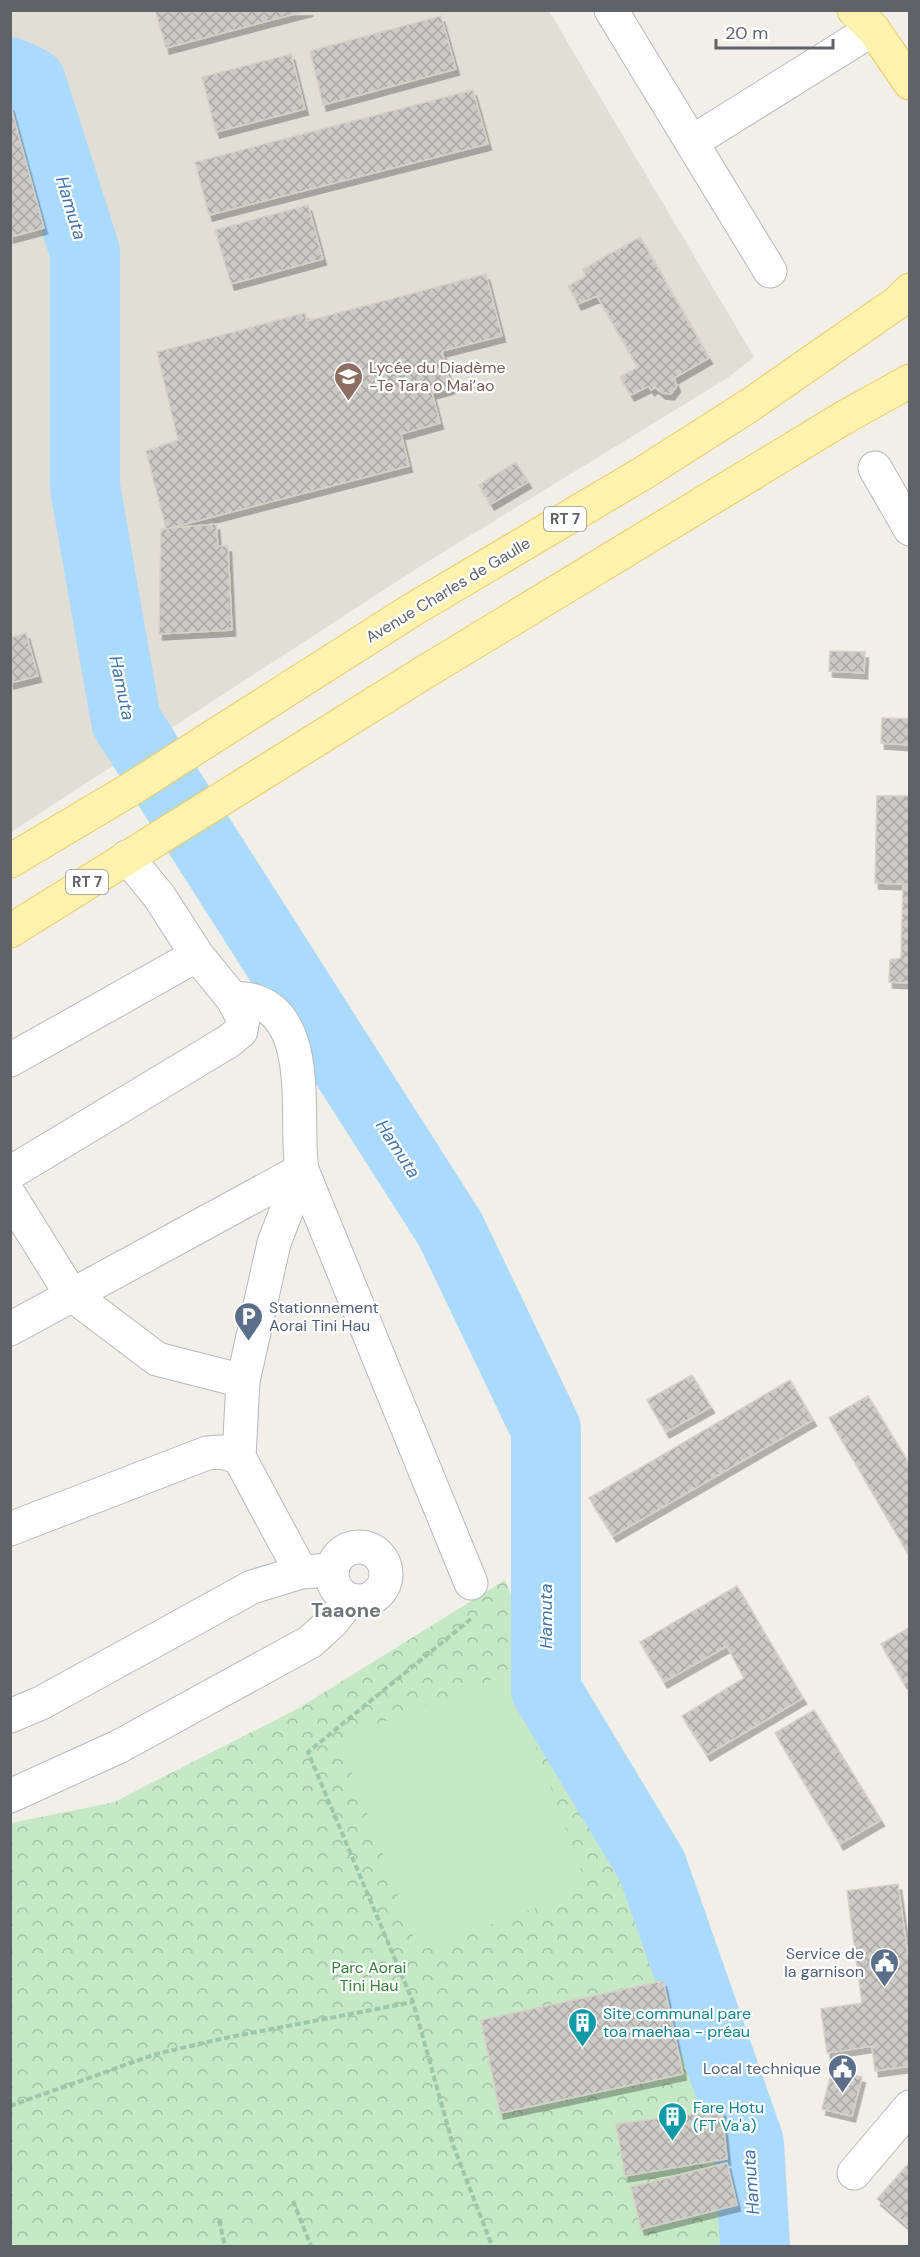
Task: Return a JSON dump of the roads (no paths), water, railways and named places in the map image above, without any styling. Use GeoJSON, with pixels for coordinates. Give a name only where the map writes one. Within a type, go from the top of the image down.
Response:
{"type":"FeatureCollection","features":[{"type":"Feature","properties":{"kind":"main road"},"geometry":{"type":"LineString","coordinates":[[864,20],[909,83]]}},
{"type":"Feature","properties":{"kind":"main road","name":"Avenue Charles de Gaulle"},"geometry":{"type":"LineString","coordinates":[[10,861],[130,789],[411,610],[645,472],[740,411],[898,302],[909,290]]}},
{"type":"Feature","properties":{"kind":"main road","name":"RT 7"},"geometry":{"type":"LineString","coordinates":[[10,931],[164,833],[589,572],[909,381]]}},
{"type":"Feature","properties":{"kind":"lane"},"geometry":{"type":"LineString","coordinates":[[611,10],[770,270]]}},
{"type":"Feature","properties":{"kind":"lane"},"geometry":{"type":"LineString","coordinates":[[692,142],[864,20]]}},
{"type":"Feature","properties":{"kind":"lane"},"geometry":{"type":"LineString","coordinates":[[875,468],[909,529]]}},
{"type":"Feature","properties":{"kind":"lane"},"geometry":{"type":"LineString","coordinates":[[10,1173],[229,1041],[241,1031],[243,1018],[232,998],[197,955],[159,897],[128,857]]}},
{"type":"Feature","properties":{"kind":"lane"},"geometry":{"type":"LineString","coordinates":[[10,1060],[197,955]]}},
{"type":"Feature","properties":{"kind":"lane"},"geometry":{"type":"LineString","coordinates":[[232,998],[255,1001],[274,1012],[291,1038],[300,1081],[299,1154],[302,1170],[471,1583]]}},
{"type":"Feature","properties":{"kind":"lane"},"geometry":{"type":"LineString","coordinates":[[10,1329],[302,1170]]}},
{"type":"Feature","properties":{"kind":"lane"},"geometry":{"type":"LineString","coordinates":[[10,1716],[41,1703],[252,1587],[317,1571],[337,1559],[345,1550],[363,1548],[380,1556],[387,1578],[382,1590],[373,1598],[361,1601],[349,1600],[339,1593],[333,1582],[317,1571],[238,1457],[243,1381],[274,1243],[302,1170]]}},
{"type":"Feature","properties":{"kind":"lane"},"geometry":{"type":"LineString","coordinates":[[10,1196],[71,1294],[157,1359],[243,1381]]}},
{"type":"Feature","properties":{"kind":"lane"},"geometry":{"type":"LineString","coordinates":[[10,1529],[207,1453],[221,1452],[238,1457]]}},
{"type":"Feature","properties":{"kind":"lane"},"geometry":{"type":"LineString","coordinates":[[10,1796],[118,1747],[310,1642],[333,1621],[349,1600]]}},
{"type":"Feature","properties":{"kind":"lane"},"geometry":{"type":"LineString","coordinates":[[854,2173],[909,2107]]}},
{"type":"Feature","properties":{"kind":"waterway","name":"Hamuta"},"geometry":{"type":"LineString","coordinates":[[10,72],[31,82],[85,252],[85,487],[126,721],[450,1229],[546,1429],[546,1690],[652,1866],[749,2143],[755,2246]]}},
{"type":"Feature","properties":{"kind":"place","name":"Lycée du Diadème -Te Tara o Mai’ao"},"geometry":{"type":"Point","coordinates":[348,402]}},
{"type":"Feature","properties":{"kind":"place","name":"Stationnement Aorai Tini Hau"},"geometry":{"type":"Point","coordinates":[248,1342]}},
{"type":"Feature","properties":{"kind":"place","name":"Service de la garnison"},"geometry":{"type":"Point","coordinates":[885,1988]}},
{"type":"Feature","properties":{"kind":"place","name":"Site communal pare toa maehaa - préau"},"geometry":{"type":"Point","coordinates":[582,2048]}},
{"type":"Feature","properties":{"kind":"place","name":"Local technique"},"geometry":{"type":"Point","coordinates":[842,2094]}},
{"type":"Feature","properties":{"kind":"place","name":"Fare Hotu (FT Va'a)"},"geometry":{"type":"Point","coordinates":[672,2142]}},
{"type":"Feature","properties":{"kind":"district","name":"Taaone"},"geometry":{"type":"Point","coordinates":[346,1610]}},
{"type":"Feature","properties":{"kind":"park label","name":"Parc Aorai Tini Hau"},"geometry":{"type":"Point","coordinates":[369,1976]}}]}
